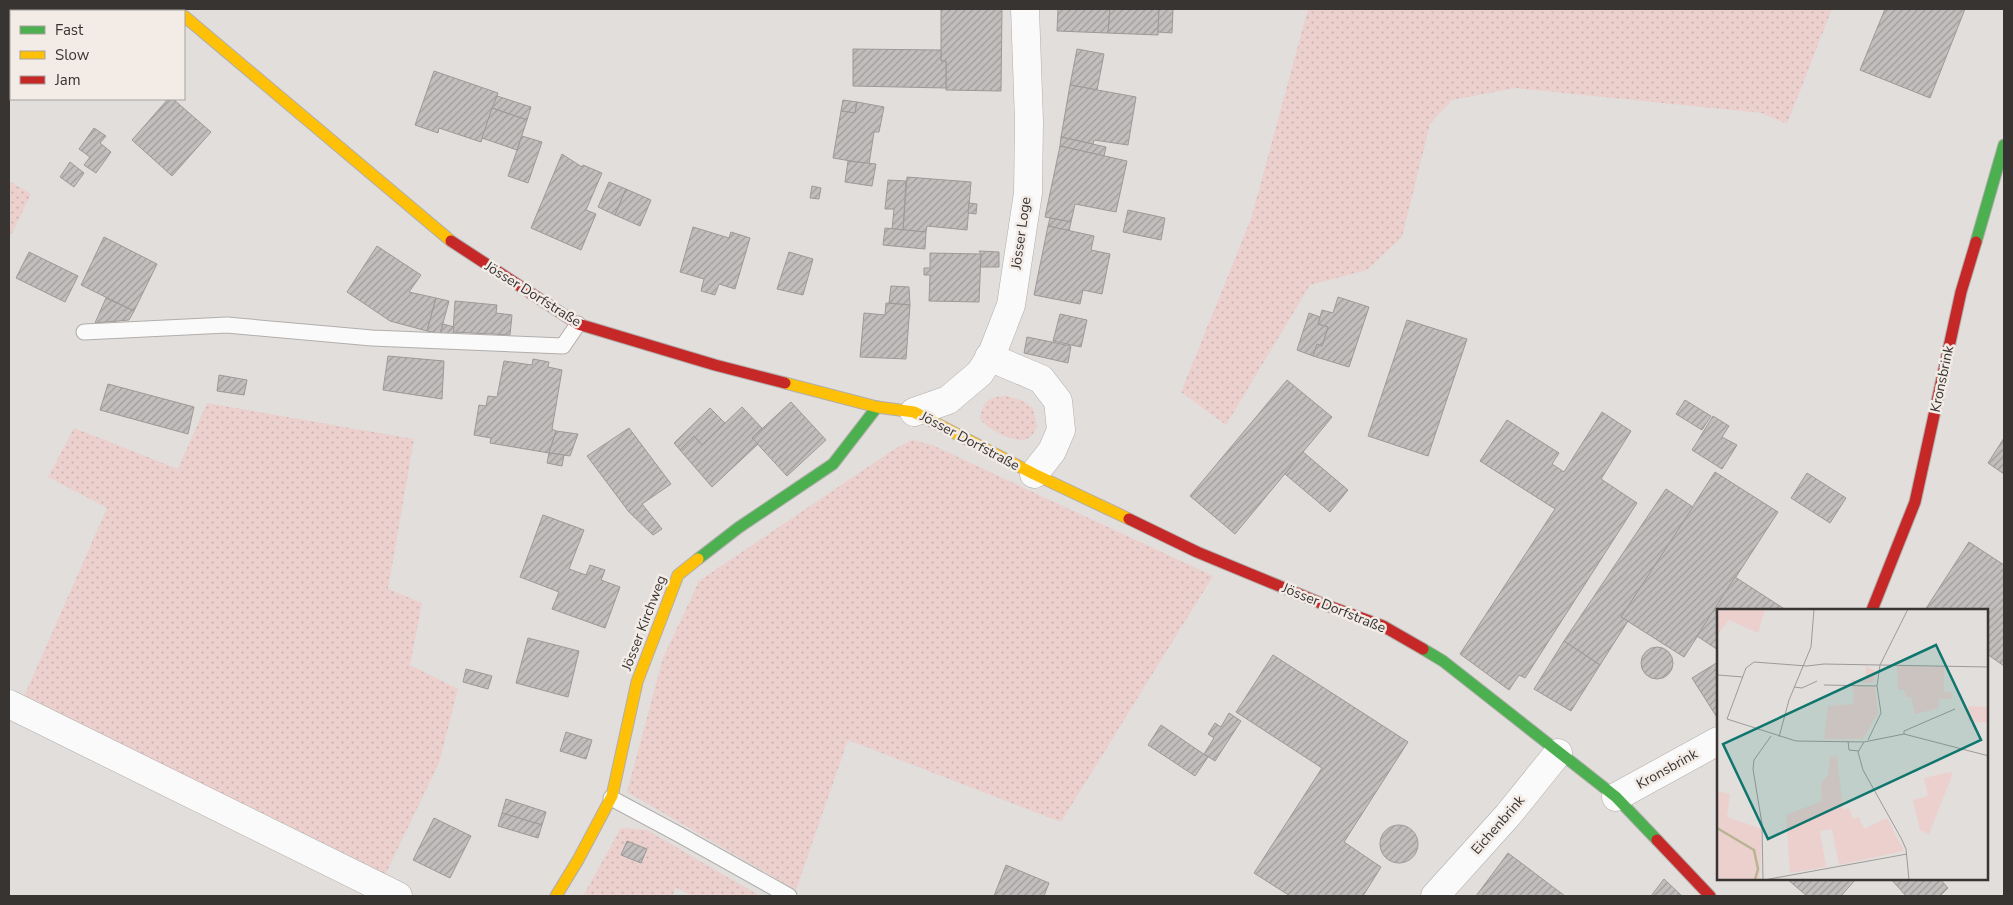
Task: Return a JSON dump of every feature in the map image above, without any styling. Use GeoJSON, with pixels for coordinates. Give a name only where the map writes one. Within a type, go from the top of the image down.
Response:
{"type":"FeatureCollection","features":[{"type":"Feature","properties":{"kind":"street","name":"Jösser Loge"},"geometry":{"type":"LineString","coordinates":[[914,412],[948,400],[980,373],[989,357],[1011,305],[1028,193],[1029,121],[1025,9]]}},
{"type":"Feature","properties":{"kind":"street","name":"Jösser Dorfstraße"},"geometry":{"type":"LineString","coordinates":[[185,17],[457,246],[578,324],[715,365],[877,408],[914,412],[1034,474],[1197,552],[1323,604],[1383,626],[1442,661],[1616,797],[1710,896]]}},
{"type":"Feature","properties":{"kind":"street","name":"Kronsbrink"},"geometry":{"type":"LineString","coordinates":[[1872,609],[1915,502],[1961,292],[2004,145]]}},
{"type":"Feature","properties":{"kind":"street","name":"Jösser Dorfstraße"},"geometry":{"type":"LineString","coordinates":[[989,357],[1041,379],[1058,401],[1061,430],[1052,451],[1034,474]]}},
{"type":"Feature","properties":{"kind":"street","name":"Jösser Kirchweg"},"geometry":{"type":"LineString","coordinates":[[556,896],[578,860],[610,798],[637,682],[678,575],[738,528],[833,464],[877,408]]}},
{"type":"Feature","properties":{"kind":"street"},"geometry":{"type":"LineString","coordinates":[[9,704],[398,896]]}},
{"type":"Feature","properties":{"kind":"street","name":"Kronsbrink"},"geometry":{"type":"LineString","coordinates":[[1616,797],[1717,742]]}},
{"type":"Feature","properties":{"kind":"street","name":"Eichenbrink"},"geometry":{"type":"LineString","coordinates":[[1435,896],[1508,815],[1558,753]]}},
{"type":"Feature","properties":{"kind":"lane"},"geometry":{"type":"LineString","coordinates":[[84,332],[227,324],[372,338],[563,346],[578,324]]}},
{"type":"Feature","properties":{"kind":"lane"},"geometry":{"type":"LineString","coordinates":[[610,798],[789,896]]}},
{"type":"Feature","properties":{"kind":"shaded area"},"geometry":{"type":"Polygon","coordinates":[[[1308,9],[1832,9],[1787,124],[1762,113],[1515,88],[1452,100],[1430,124],[1402,237],[1367,270],[1310,285],[1226,425],[1181,392],[1251,219],[1308,9]]]}},
{"type":"Feature","properties":{"kind":"shaded area"},"geometry":{"type":"Polygon","coordinates":[[[9,181],[31,194],[9,239],[9,181]]]}},
{"type":"Feature","properties":{"kind":"shaded area"},"geometry":{"type":"Polygon","coordinates":[[[1006,396],[1021,400],[1033,408],[1037,427],[1028,438],[1018,440],[1005,436],[992,430],[980,418],[983,408],[988,401],[995,397],[1006,396]]]}},
{"type":"Feature","properties":{"kind":"shaded area"},"geometry":{"type":"Polygon","coordinates":[[[207,403],[414,439],[388,589],[422,603],[410,665],[458,689],[439,763],[384,877],[23,699],[107,508],[48,477],[74,428],[178,469],[207,403]]]}},
{"type":"Feature","properties":{"kind":"shaded area"},"geometry":{"type":"Polygon","coordinates":[[[912,440],[932,445],[1213,576],[1061,822],[848,740],[796,890],[627,792],[663,658],[699,581],[893,450],[912,440]]]}},
{"type":"Feature","properties":{"kind":"shaded area"},"geometry":{"type":"Polygon","coordinates":[[[621,828],[647,830],[760,896],[694,896],[676,888],[672,896],[583,896],[621,828]]]}},
{"type":"Feature","properties":{"kind":"building"},"geometry":{"type":"Polygon","coordinates":[[[104,9],[105,10],[78,10],[104,9]]]}},
{"type":"Feature","properties":{"kind":"building"},"geometry":{"type":"Polygon","coordinates":[[[941,9],[1002,9],[1001,91],[946,90],[946,61],[941,61],[941,9]]]}},
{"type":"Feature","properties":{"kind":"building"},"geometry":{"type":"Polygon","coordinates":[[[1058,9],[1110,9],[1108,33],[1057,31],[1058,9]]]}},
{"type":"Feature","properties":{"kind":"building"},"geometry":{"type":"Polygon","coordinates":[[[1110,9],[1159,9],[1158,35],[1108,33],[1110,9]]]}},
{"type":"Feature","properties":{"kind":"building"},"geometry":{"type":"Polygon","coordinates":[[[1159,9],[1173,9],[1172,33],[1158,32],[1159,9]]]}},
{"type":"Feature","properties":{"kind":"building"},"geometry":{"type":"Polygon","coordinates":[[[1885,9],[1965,9],[1930,98],[1860,70],[1885,9]]]}},
{"type":"Feature","properties":{"kind":"building"},"geometry":{"type":"Polygon","coordinates":[[[853,49],[941,50],[941,61],[946,61],[946,88],[853,86],[853,49]]]}},
{"type":"Feature","properties":{"kind":"building"},"geometry":{"type":"Polygon","coordinates":[[[1077,49],[1104,54],[1097,90],[1070,85],[1077,49]]]}},
{"type":"Feature","properties":{"kind":"building"},"geometry":{"type":"Polygon","coordinates":[[[434,71],[498,93],[481,142],[439,128],[438,133],[415,125],[434,71]]]}},
{"type":"Feature","properties":{"kind":"building"},"geometry":{"type":"Polygon","coordinates":[[[1070,85],[1136,97],[1128,145],[1094,140],[1093,144],[1061,137],[1070,85]]]}},
{"type":"Feature","properties":{"kind":"building"},"geometry":{"type":"Polygon","coordinates":[[[497,96],[531,107],[527,120],[492,108],[497,96]]]}},
{"type":"Feature","properties":{"kind":"building"},"geometry":{"type":"Polygon","coordinates":[[[167,100],[174,100],[211,132],[172,176],[132,140],[167,100]]]}},
{"type":"Feature","properties":{"kind":"building"},"geometry":{"type":"Polygon","coordinates":[[[843,100],[857,102],[855,113],[841,111],[843,100]]]}},
{"type":"Feature","properties":{"kind":"building"},"geometry":{"type":"Polygon","coordinates":[[[857,102],[884,107],[879,132],[874,132],[869,164],[833,158],[841,111],[855,113],[857,102]]]}},
{"type":"Feature","properties":{"kind":"building"},"geometry":{"type":"Polygon","coordinates":[[[492,108],[527,120],[517,150],[482,138],[492,108]]]}},
{"type":"Feature","properties":{"kind":"building"},"geometry":{"type":"Polygon","coordinates":[[[94,128],[106,136],[100,143],[111,152],[96,173],[84,165],[90,157],[79,149],[94,128]]]}},
{"type":"Feature","properties":{"kind":"building"},"geometry":{"type":"Polygon","coordinates":[[[522,136],[542,142],[528,183],[508,176],[522,136]]]}},
{"type":"Feature","properties":{"kind":"building"},"geometry":{"type":"Polygon","coordinates":[[[1061,137],[1106,147],[1104,156],[1060,146],[1061,137]]]}},
{"type":"Feature","properties":{"kind":"building"},"geometry":{"type":"Polygon","coordinates":[[[1060,146],[1127,161],[1116,212],[1075,204],[1071,222],[1045,217],[1060,146]]]}},
{"type":"Feature","properties":{"kind":"building"},"geometry":{"type":"Polygon","coordinates":[[[562,154],[582,167],[583,165],[602,173],[586,210],[596,214],[581,250],[531,228],[562,154]]]}},
{"type":"Feature","properties":{"kind":"building"},"geometry":{"type":"Polygon","coordinates":[[[848,161],[876,164],[872,186],[845,182],[848,161]]]}},
{"type":"Feature","properties":{"kind":"building"},"geometry":{"type":"Polygon","coordinates":[[[70,162],[84,173],[74,187],[60,177],[70,162]]]}},
{"type":"Feature","properties":{"kind":"building"},"geometry":{"type":"Polygon","coordinates":[[[907,177],[971,182],[967,230],[927,226],[926,232],[903,230],[907,177]]]}},
{"type":"Feature","properties":{"kind":"building"},"geometry":{"type":"Polygon","coordinates":[[[888,180],[906,181],[903,230],[892,229],[894,209],[885,209],[888,180]]]}},
{"type":"Feature","properties":{"kind":"building"},"geometry":{"type":"Polygon","coordinates":[[[609,182],[626,189],[615,215],[598,207],[609,182]]]}},
{"type":"Feature","properties":{"kind":"building"},"geometry":{"type":"Polygon","coordinates":[[[812,186],[821,188],[819,199],[810,198],[812,186]]]}},
{"type":"Feature","properties":{"kind":"building"},"geometry":{"type":"Polygon","coordinates":[[[626,189],[651,200],[640,226],[615,215],[626,189]]]}},
{"type":"Feature","properties":{"kind":"building"},"geometry":{"type":"Polygon","coordinates":[[[969,203],[977,204],[976,214],[968,213],[969,203]]]}},
{"type":"Feature","properties":{"kind":"building"},"geometry":{"type":"Polygon","coordinates":[[[1128,210],[1165,218],[1161,240],[1123,232],[1128,210]]]}},
{"type":"Feature","properties":{"kind":"building"},"geometry":{"type":"Polygon","coordinates":[[[1050,218],[1071,222],[1069,231],[1048,226],[1050,218]]]}},
{"type":"Feature","properties":{"kind":"building"},"geometry":{"type":"Polygon","coordinates":[[[1048,226],[1094,236],[1091,250],[1110,254],[1102,294],[1083,290],[1080,304],[1034,295],[1048,226]]]}},
{"type":"Feature","properties":{"kind":"building"},"geometry":{"type":"Polygon","coordinates":[[[693,227],[729,238],[731,232],[750,238],[735,289],[719,284],[715,295],[701,291],[704,279],[680,272],[693,227]]]}},
{"type":"Feature","properties":{"kind":"building"},"geometry":{"type":"Polygon","coordinates":[[[885,228],[926,232],[925,249],[883,245],[885,228]]]}},
{"type":"Feature","properties":{"kind":"building"},"geometry":{"type":"Polygon","coordinates":[[[104,237],[157,264],[134,311],[81,285],[104,237]]]}},
{"type":"Feature","properties":{"kind":"building"},"geometry":{"type":"Polygon","coordinates":[[[377,246],[421,275],[409,292],[436,298],[427,331],[390,321],[347,292],[377,246]]]}},
{"type":"Feature","properties":{"kind":"building"},"geometry":{"type":"Polygon","coordinates":[[[979,251],[999,252],[999,267],[980,267],[981,254],[979,251]]]}},
{"type":"Feature","properties":{"kind":"building"},"geometry":{"type":"Polygon","coordinates":[[[29,252],[78,276],[65,302],[16,278],[29,252]]]}},
{"type":"Feature","properties":{"kind":"building"},"geometry":{"type":"Polygon","coordinates":[[[789,252],[813,259],[803,295],[777,289],[789,252]]]}},
{"type":"Feature","properties":{"kind":"building"},"geometry":{"type":"Polygon","coordinates":[[[930,253],[981,254],[979,302],[929,301],[930,275],[924,275],[924,268],[930,268],[930,253]]]}},
{"type":"Feature","properties":{"kind":"building"},"geometry":{"type":"Polygon","coordinates":[[[891,286],[909,287],[910,305],[889,303],[891,286]]]}},
{"type":"Feature","properties":{"kind":"building"},"geometry":{"type":"Polygon","coordinates":[[[1338,297],[1369,307],[1349,367],[1313,356],[1317,344],[1322,346],[1328,327],[1318,324],[1322,310],[1333,313],[1338,297]]]}},
{"type":"Feature","properties":{"kind":"building"},"geometry":{"type":"Polygon","coordinates":[[[106,298],[134,311],[129,320],[95,323],[106,298]]]}},
{"type":"Feature","properties":{"kind":"building"},"geometry":{"type":"Polygon","coordinates":[[[436,298],[449,301],[440,334],[427,331],[436,298]]]}},
{"type":"Feature","properties":{"kind":"building"},"geometry":{"type":"Polygon","coordinates":[[[455,301],[497,305],[496,313],[512,315],[510,335],[453,332],[455,301]]]}},
{"type":"Feature","properties":{"kind":"building"},"geometry":{"type":"Polygon","coordinates":[[[886,303],[910,305],[906,359],[860,357],[864,313],[885,315],[886,303]]]}},
{"type":"Feature","properties":{"kind":"building"},"geometry":{"type":"Polygon","coordinates":[[[1309,313],[1320,317],[1318,324],[1328,327],[1322,346],[1317,344],[1313,356],[1297,350],[1309,313]]]}},
{"type":"Feature","properties":{"kind":"building"},"geometry":{"type":"Polygon","coordinates":[[[1060,314],[1087,320],[1081,347],[1053,341],[1060,314]]]}},
{"type":"Feature","properties":{"kind":"building"},"geometry":{"type":"Polygon","coordinates":[[[1407,320],[1467,339],[1428,456],[1368,436],[1407,320]]]}},
{"type":"Feature","properties":{"kind":"building"},"geometry":{"type":"Polygon","coordinates":[[[443,324],[454,327],[453,336],[440,334],[443,324]]]}},
{"type":"Feature","properties":{"kind":"building"},"geometry":{"type":"Polygon","coordinates":[[[1027,337],[1071,346],[1068,363],[1024,353],[1027,337]]]}},
{"type":"Feature","properties":{"kind":"building"},"geometry":{"type":"Polygon","coordinates":[[[388,356],[444,361],[442,399],[383,390],[388,356]]]}},
{"type":"Feature","properties":{"kind":"building"},"geometry":{"type":"Polygon","coordinates":[[[533,359],[549,362],[548,367],[562,370],[552,429],[556,431],[549,453],[490,443],[491,438],[474,435],[479,405],[486,406],[488,396],[497,397],[504,361],[532,365],[533,359]]]}},
{"type":"Feature","properties":{"kind":"building"},"geometry":{"type":"Polygon","coordinates":[[[219,375],[247,380],[244,395],[217,391],[219,375]]]}},
{"type":"Feature","properties":{"kind":"building"},"geometry":{"type":"Polygon","coordinates":[[[1287,380],[1332,417],[1235,534],[1190,496],[1287,380]]]}},
{"type":"Feature","properties":{"kind":"building"},"geometry":{"type":"Polygon","coordinates":[[[108,384],[194,407],[188,434],[100,410],[108,384]]]}},
{"type":"Feature","properties":{"kind":"building"},"geometry":{"type":"Polygon","coordinates":[[[1685,400],[1711,416],[1702,430],[1676,414],[1685,400]]]}},
{"type":"Feature","properties":{"kind":"building"},"geometry":{"type":"Polygon","coordinates":[[[791,402],[826,440],[787,476],[752,438],[791,402]]]}},
{"type":"Feature","properties":{"kind":"building"},"geometry":{"type":"Polygon","coordinates":[[[742,407],[762,428],[752,438],[758,444],[712,487],[680,450],[694,436],[702,445],[742,407]]]}},
{"type":"Feature","properties":{"kind":"building"},"geometry":{"type":"Polygon","coordinates":[[[710,408],[725,423],[702,445],[694,436],[680,450],[674,443],[710,408]]]}},
{"type":"Feature","properties":{"kind":"building"},"geometry":{"type":"Polygon","coordinates":[[[1602,412],[1631,431],[1601,479],[1637,503],[1525,678],[1519,675],[1509,690],[1460,654],[1555,509],[1480,461],[1507,420],[1559,453],[1552,464],[1564,472],[1602,412]]]}},
{"type":"Feature","properties":{"kind":"building"},"geometry":{"type":"Polygon","coordinates":[[[1713,416],[1729,426],[1722,437],[1737,445],[1722,469],[1692,450],[1713,416]]]}},
{"type":"Feature","properties":{"kind":"building"},"geometry":{"type":"Polygon","coordinates":[[[629,428],[671,484],[642,504],[662,529],[653,535],[629,512],[587,456],[629,428]]]}},
{"type":"Feature","properties":{"kind":"building"},"geometry":{"type":"Polygon","coordinates":[[[556,431],[578,434],[570,456],[549,453],[556,431]]]}},
{"type":"Feature","properties":{"kind":"building"},"geometry":{"type":"Polygon","coordinates":[[[2004,438],[2004,474],[1988,463],[2004,438]]]}},
{"type":"Feature","properties":{"kind":"building"},"geometry":{"type":"Polygon","coordinates":[[[1303,452],[1348,490],[1330,512],[1285,474],[1303,452]]]}},
{"type":"Feature","properties":{"kind":"building"},"geometry":{"type":"Polygon","coordinates":[[[549,453],[564,455],[562,466],[547,463],[549,453]]]}},
{"type":"Feature","properties":{"kind":"building"},"geometry":{"type":"Polygon","coordinates":[[[1715,472],[1778,512],[1684,657],[1621,617],[1715,472]]]}},
{"type":"Feature","properties":{"kind":"building"},"geometry":{"type":"Polygon","coordinates":[[[1807,473],[1846,498],[1830,523],[1791,498],[1807,473]]]}},
{"type":"Feature","properties":{"kind":"building"},"geometry":{"type":"Polygon","coordinates":[[[1666,489],[1693,507],[1621,617],[1628,621],[1600,665],[1564,641],[1666,489]]]}},
{"type":"Feature","properties":{"kind":"building"},"geometry":{"type":"Polygon","coordinates":[[[543,515],[584,530],[569,569],[586,575],[590,565],[605,570],[601,580],[620,587],[605,628],[552,609],[559,592],[520,577],[543,515]]]}},
{"type":"Feature","properties":{"kind":"building"},"geometry":{"type":"Polygon","coordinates":[[[1969,542],[2004,565],[2004,666],[1988,655],[1988,609],[1926,609],[1969,542]]]}},
{"type":"Feature","properties":{"kind":"building"},"geometry":{"type":"Polygon","coordinates":[[[1735,577],[1784,609],[1717,609],[1717,649],[1697,636],[1735,577]]]}},
{"type":"Feature","properties":{"kind":"building"},"geometry":{"type":"Polygon","coordinates":[[[528,638],[579,651],[568,697],[516,683],[528,638]]]}},
{"type":"Feature","properties":{"kind":"building"},"geometry":{"type":"Polygon","coordinates":[[[1564,641],[1600,665],[1571,711],[1534,689],[1564,641]]]}},
{"type":"Feature","properties":{"kind":"building"},"geometry":{"type":"Polygon","coordinates":[[[1657,647],[1668,652],[1673,663],[1668,674],[1657,679],[1646,674],[1641,663],[1646,652],[1657,647]]]}},
{"type":"Feature","properties":{"kind":"building"},"geometry":{"type":"Polygon","coordinates":[[[1273,655],[1408,742],[1344,842],[1381,867],[1363,896],[1290,896],[1254,873],[1322,768],[1236,712],[1273,655]]]}},
{"type":"Feature","properties":{"kind":"building"},"geometry":{"type":"Polygon","coordinates":[[[1717,663],[1717,717],[1692,678],[1717,663]]]}},
{"type":"Feature","properties":{"kind":"building"},"geometry":{"type":"Polygon","coordinates":[[[466,669],[492,676],[488,689],[463,682],[466,669]]]}},
{"type":"Feature","properties":{"kind":"building"},"geometry":{"type":"Polygon","coordinates":[[[1229,713],[1241,721],[1215,761],[1204,754],[1214,738],[1208,734],[1215,723],[1221,727],[1229,713]]]}},
{"type":"Feature","properties":{"kind":"building"},"geometry":{"type":"Polygon","coordinates":[[[1161,725],[1208,757],[1195,776],[1148,745],[1161,725]]]}},
{"type":"Feature","properties":{"kind":"building"},"geometry":{"type":"Polygon","coordinates":[[[566,732],[592,740],[586,759],[560,751],[566,732]]]}},
{"type":"Feature","properties":{"kind":"building"},"geometry":{"type":"Polygon","coordinates":[[[506,799],[546,812],[542,825],[502,813],[506,799]]]}},
{"type":"Feature","properties":{"kind":"building"},"geometry":{"type":"Polygon","coordinates":[[[502,813],[542,825],[538,838],[498,826],[502,813]]]}},
{"type":"Feature","properties":{"kind":"building"},"geometry":{"type":"Polygon","coordinates":[[[434,818],[471,836],[450,878],[413,860],[434,818]]]}},
{"type":"Feature","properties":{"kind":"building"},"geometry":{"type":"Polygon","coordinates":[[[1399,825],[1406,826],[1412,831],[1417,837],[1417,851],[1412,857],[1406,862],[1399,863],[1392,862],[1386,857],[1381,851],[1380,844],[1381,837],[1386,831],[1392,826],[1399,825]]]}},
{"type":"Feature","properties":{"kind":"building"},"geometry":{"type":"Polygon","coordinates":[[[627,841],[647,849],[641,863],[621,855],[627,841]]]}},
{"type":"Feature","properties":{"kind":"building"},"geometry":{"type":"Polygon","coordinates":[[[1508,853],[1565,896],[1476,896],[1508,853]]]}},
{"type":"Feature","properties":{"kind":"building"},"geometry":{"type":"Polygon","coordinates":[[[1006,865],[1049,883],[1044,896],[994,896],[1006,865]]]}},
{"type":"Feature","properties":{"kind":"building"},"geometry":{"type":"Polygon","coordinates":[[[1664,879],[1682,896],[1651,896],[1664,879]]]}},
{"type":"Feature","properties":{"kind":"building"},"geometry":{"type":"Polygon","coordinates":[[[1788,880],[1855,880],[1841,896],[1807,896],[1788,880]]]}},
{"type":"Feature","properties":{"kind":"building"},"geometry":{"type":"Polygon","coordinates":[[[1892,880],[1941,880],[1948,888],[1940,896],[1906,896],[1892,880]]]}},
{"type":"Feature","properties":{"kind":"traffic: fast"},"geometry":{"type":"LineString","coordinates":[[1976,242],[2004,145]]}},
{"type":"Feature","properties":{"kind":"traffic: fast"},"geometry":{"type":"LineString","coordinates":[[698,559],[738,528],[833,464],[877,407]]}},
{"type":"Feature","properties":{"kind":"traffic: fast"},"geometry":{"type":"LineString","coordinates":[[1423,649],[1443,661],[1616,797],[1657,840]]}},
{"type":"Feature","properties":{"kind":"traffic: slow"},"geometry":{"type":"LineString","coordinates":[[185,17],[451,241]]}},
{"type":"Feature","properties":{"kind":"traffic: slow"},"geometry":{"type":"LineString","coordinates":[[785,383],[877,407],[914,412],[1034,474],[1129,519]]}},
{"type":"Feature","properties":{"kind":"traffic: slow"},"geometry":{"type":"LineString","coordinates":[[556,896],[578,860],[612,796],[637,682],[678,575],[698,559]]}},
{"type":"Feature","properties":{"kind":"traffic: jam"},"geometry":{"type":"LineString","coordinates":[[451,241],[578,324],[715,365],[785,383]]}},
{"type":"Feature","properties":{"kind":"traffic: jam"},"geometry":{"type":"LineString","coordinates":[[1872,609],[1915,502],[1961,292],[1976,242]]}},
{"type":"Feature","properties":{"kind":"traffic: jam"},"geometry":{"type":"LineString","coordinates":[[1129,519],[1197,552],[1323,604],[1383,626],[1423,649]]}},
{"type":"Feature","properties":{"kind":"traffic: jam"},"geometry":{"type":"LineString","coordinates":[[1657,840],[1710,896]]}}]}
